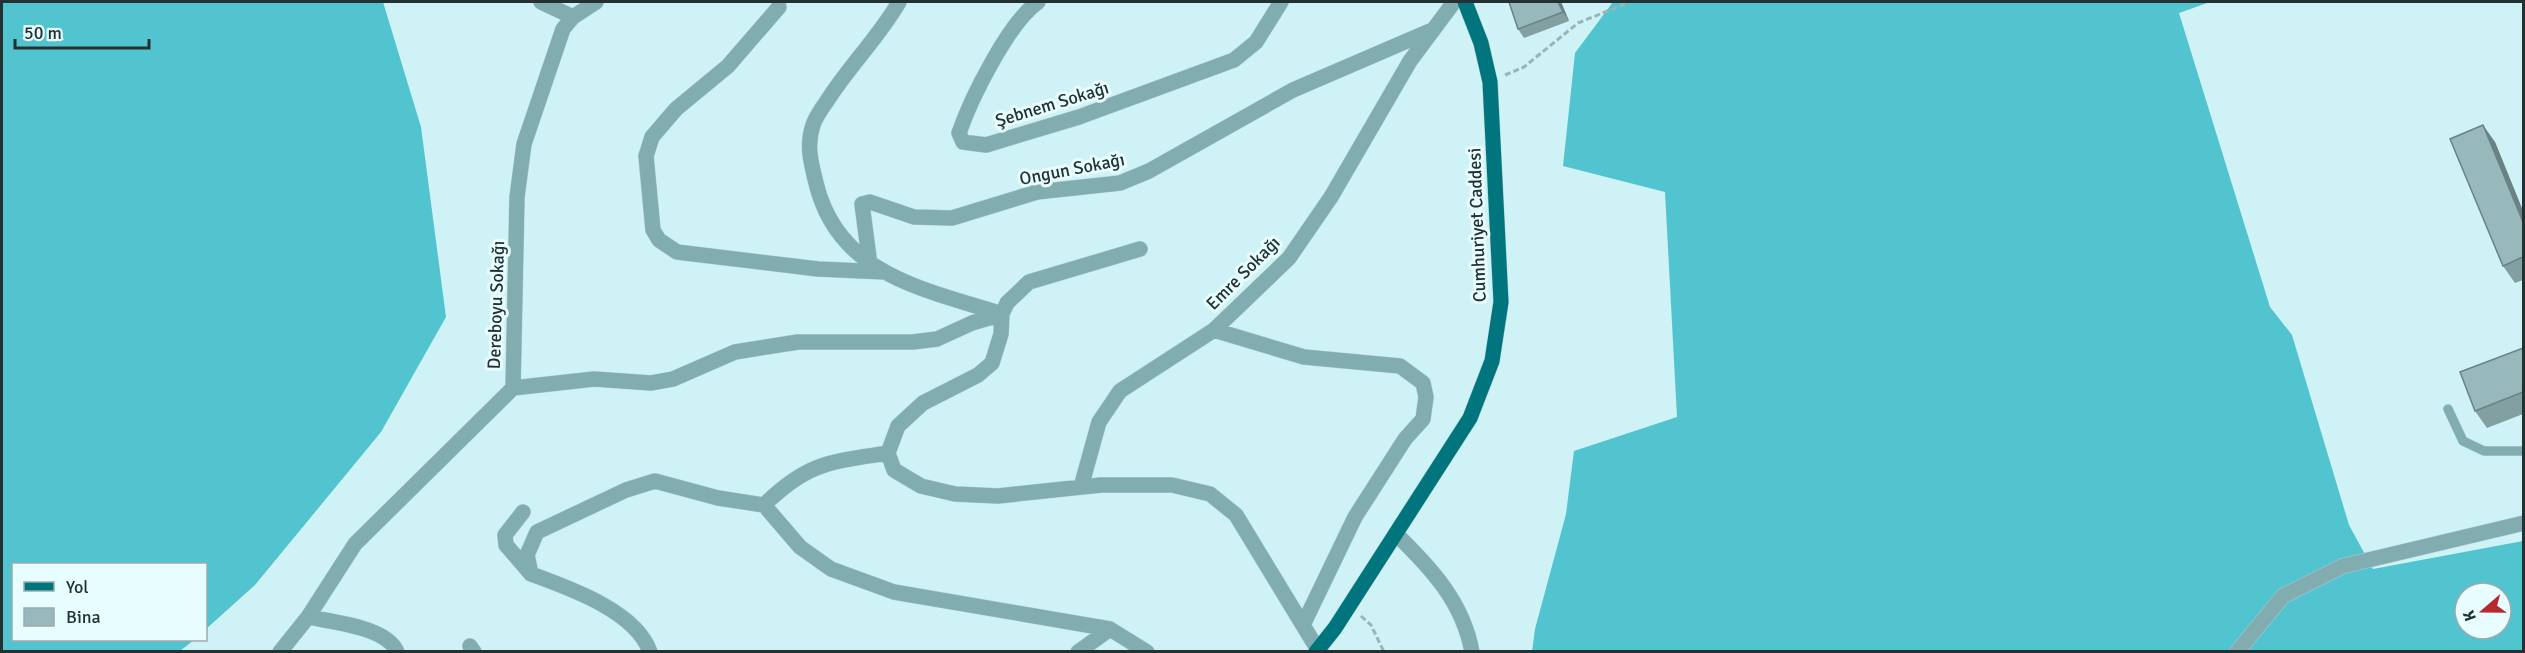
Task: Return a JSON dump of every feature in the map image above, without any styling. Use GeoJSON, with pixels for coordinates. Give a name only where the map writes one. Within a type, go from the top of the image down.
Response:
{"type":"FeatureCollection","features":[{"type":"Feature","properties":{"kind":"main road","name":"Cumhuriyet Caddesi"},"geometry":{"type":"LineString","coordinates":[[1317,651],[1349,607],[1470,418],[1492,361],[1501,302],[1490,82],[1481,43],[1464,2]]}},
{"type":"Feature","properties":{"kind":"street"},"geometry":{"type":"LineString","coordinates":[[541,2],[573,17]]}},
{"type":"Feature","properties":{"kind":"street","name":"Dereboyu Sokağı"},"geometry":{"type":"LineString","coordinates":[[280,651],[308,617],[355,544],[513,388],[518,197],[524,144],[563,29],[573,17],[596,2]]}},
{"type":"Feature","properties":{"kind":"street"},"geometry":{"type":"LineString","coordinates":[[899,2],[889,20],[837,86],[813,124],[808,150],[819,194],[840,237],[870,265],[922,289],[1002,314]]}},
{"type":"Feature","properties":{"kind":"street","name":"Şebnem Sokağı"},"geometry":{"type":"LineString","coordinates":[[1038,2],[1015,24],[966,114],[959,133],[963,142],[986,145],[1079,117],[1234,60],[1256,42],[1281,2]]}},
{"type":"Feature","properties":{"kind":"street","name":"Emre Sokağı"},"geometry":{"type":"LineString","coordinates":[[1081,487],[1099,422],[1120,391],[1214,330],[1288,258],[1331,197],[1430,31],[1454,2]]}},
{"type":"Feature","properties":{"kind":"street"},"geometry":{"type":"LineString","coordinates":[[779,7],[728,66],[676,109],[652,137],[646,156],[653,230],[659,240],[677,252],[818,269],[885,272]]}},
{"type":"Feature","properties":{"kind":"street","name":"Ongun Sokağı"},"geometry":{"type":"LineString","coordinates":[[870,265],[862,204],[870,202],[914,217],[952,218],[1037,192],[1120,183],[1149,171],[1293,90],[1430,31]]}},
{"type":"Feature","properties":{"kind":"street"},"geometry":{"type":"LineString","coordinates":[[1140,249],[1029,282],[1007,303],[1002,314],[1001,334],[992,363],[978,375],[923,403],[897,426],[888,453],[894,470],[921,486],[955,494],[998,496],[1081,487],[1172,485],[1210,494],[1236,515],[1317,651]]}},
{"type":"Feature","properties":{"kind":"street"},"geometry":{"type":"LineString","coordinates":[[513,388],[594,379],[651,383],[673,379],[735,352],[798,342],[913,342],[937,339],[972,323],[1002,314]]}},
{"type":"Feature","properties":{"kind":"street"},"geometry":{"type":"LineString","coordinates":[[1214,330],[1304,357],[1400,366],[1423,382],[1426,397],[1423,419],[1405,439],[1355,518],[1303,625]]}},
{"type":"Feature","properties":{"kind":"street"},"geometry":{"type":"LineString","coordinates":[[764,505],[804,471],[831,462],[888,453]]}},
{"type":"Feature","properties":{"kind":"street"},"geometry":{"type":"LineString","coordinates":[[531,574],[527,555],[537,532],[626,490],[655,481],[718,498],[764,505],[800,548],[831,569],[894,592],[1110,629],[1147,651]]}},
{"type":"Feature","properties":{"kind":"street"},"geometry":{"type":"LineString","coordinates":[[523,512],[505,535],[506,546],[531,574],[611,610],[634,624],[650,651]]}},
{"type":"Feature","properties":{"kind":"street"},"geometry":{"type":"LineString","coordinates":[[2237,651],[2283,596],[2343,566],[2523,523]]}},
{"type":"Feature","properties":{"kind":"street"},"geometry":{"type":"LineString","coordinates":[[1396,534],[1424,561],[1448,591],[1465,625],[1472,651]]}},
{"type":"Feature","properties":{"kind":"street"},"geometry":{"type":"LineString","coordinates":[[308,617],[381,634],[398,651]]}},
{"type":"Feature","properties":{"kind":"street"},"geometry":{"type":"LineString","coordinates":[[1078,651],[1110,629]]}},
{"type":"Feature","properties":{"kind":"lane"},"geometry":{"type":"LineString","coordinates":[[2448,409],[2463,441],[2484,451],[2523,451]]}},
{"type":"Feature","properties":{"kind":"path"},"geometry":{"type":"LineString","coordinates":[[1490,82],[1524,67],[1578,22],[1630,2]]}},
{"type":"Feature","properties":{"kind":"path"},"geometry":{"type":"LineString","coordinates":[[1349,607],[1371,625],[1384,651]]}},
{"type":"Feature","properties":{"kind":"shaded area"},"geometry":{"type":"Polygon","coordinates":[[[2,2],[383,2],[421,127],[446,317],[381,432],[255,585],[207,628],[207,563],[12,563],[12,641],[193,641],[180,651],[2,651],[2,2]]]}},
{"type":"Feature","properties":{"kind":"shaded area"},"geometry":{"type":"Polygon","coordinates":[[[1613,2],[2210,2],[2179,13],[2270,307],[2292,335],[2349,525],[2373,569],[2523,541],[2523,651],[1532,652],[1535,629],[1566,514],[1574,451],[1677,417],[1665,192],[1563,166],[1575,53],[1613,2]]]}},
{"type":"Feature","properties":{"kind":"building"},"geometry":{"type":"Polygon","coordinates":[[[1509,2],[1558,2],[1563,12],[1518,29],[1509,2]]]}},
{"type":"Feature","properties":{"kind":"building"},"geometry":{"type":"Polygon","coordinates":[[[2483,125],[2523,222],[2523,257],[2503,266],[2450,139],[2483,125]]]}},
{"type":"Feature","properties":{"kind":"building"},"geometry":{"type":"Polygon","coordinates":[[[2523,348],[2523,392],[2475,411],[2460,372],[2523,348]]]}}]}
